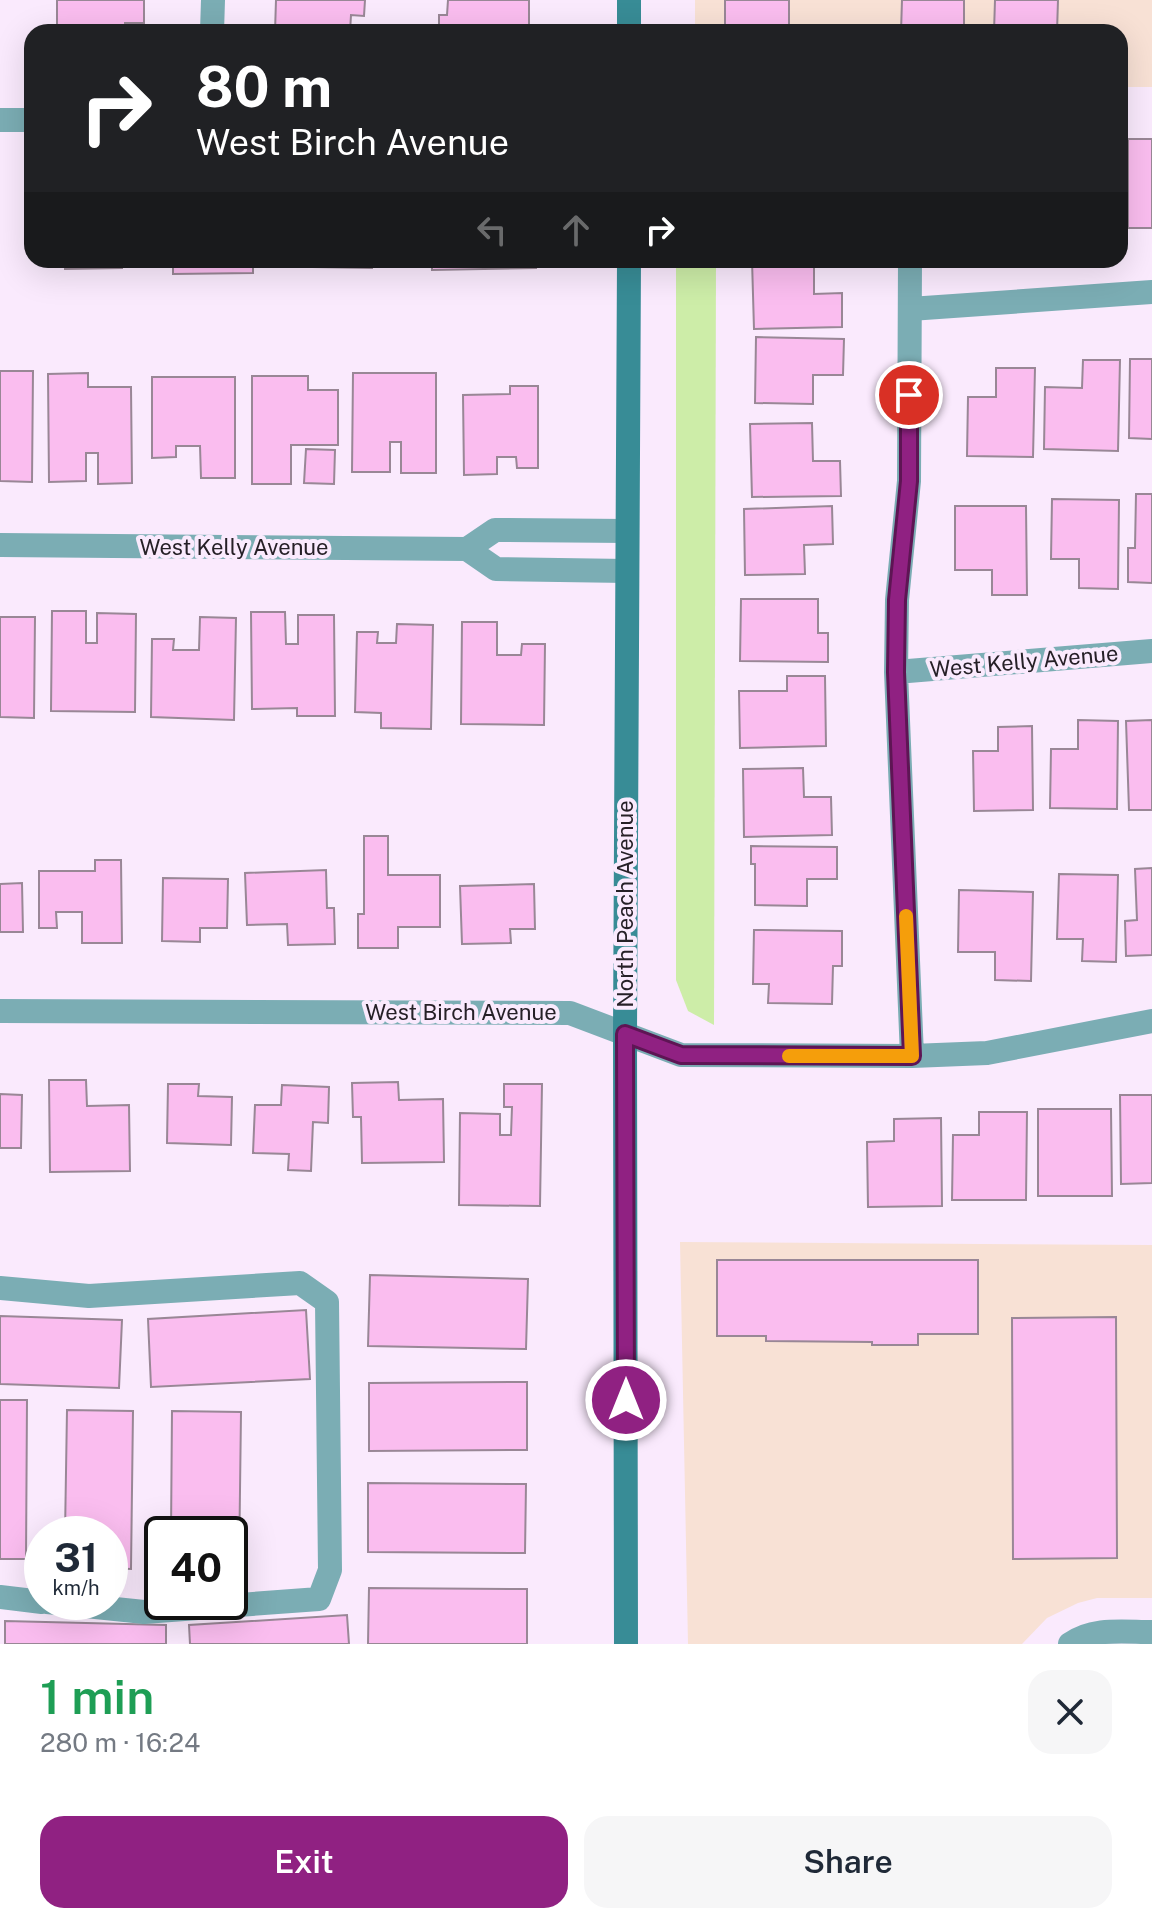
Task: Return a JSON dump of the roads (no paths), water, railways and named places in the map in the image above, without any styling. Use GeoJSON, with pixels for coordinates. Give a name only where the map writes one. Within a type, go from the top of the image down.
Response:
{"type":"FeatureCollection","features":[{"type":"Feature","properties":{"kind":"street"},"geometry":{"type":"LineString","coordinates":[[212,24],[213,0]]}},
{"type":"Feature","properties":{"kind":"street"},"geometry":{"type":"LineString","coordinates":[[629,0],[629,24]]}},
{"type":"Feature","properties":{"kind":"street"},"geometry":{"type":"LineString","coordinates":[[0,120],[24,120]]}},
{"type":"Feature","properties":{"kind":"street","name":"North Peach Avenue"},"geometry":{"type":"LineString","coordinates":[[626,1644],[629,268]]}},
{"type":"Feature","properties":{"kind":"street"},"geometry":{"type":"LineString","coordinates":[[910,268],[909,481],[897,600],[896,672],[912,1056]]}},
{"type":"Feature","properties":{"kind":"street"},"geometry":{"type":"LineString","coordinates":[[910,309],[1152,292]]}},
{"type":"Feature","properties":{"kind":"street","name":"West Kelly Avenue"},"geometry":{"type":"LineString","coordinates":[[0,545],[467,549],[495,530],[627,531]]}},
{"type":"Feature","properties":{"kind":"street"},"geometry":{"type":"LineString","coordinates":[[467,549],[496,569],[627,571]]}},
{"type":"Feature","properties":{"kind":"street","name":"West Kelly Avenue"},"geometry":{"type":"LineString","coordinates":[[896,672],[1152,651]]}},
{"type":"Feature","properties":{"kind":"street","name":"West Birch Avenue"},"geometry":{"type":"LineString","coordinates":[[0,1011],[570,1013],[681,1055],[912,1056],[987,1053],[1152,1021]]}},
{"type":"Feature","properties":{"kind":"street"},"geometry":{"type":"LineString","coordinates":[[0,1288],[89,1296],[300,1283],[327,1302],[330,1570],[319,1599],[144,1612],[128,1610]]}},
{"type":"Feature","properties":{"kind":"street"},"geometry":{"type":"LineString","coordinates":[[0,1597],[24,1600]]}},
{"type":"Feature","properties":{"kind":"street"},"geometry":{"type":"LineString","coordinates":[[1070,1644],[1099,1632],[1152,1632]]}}]}
